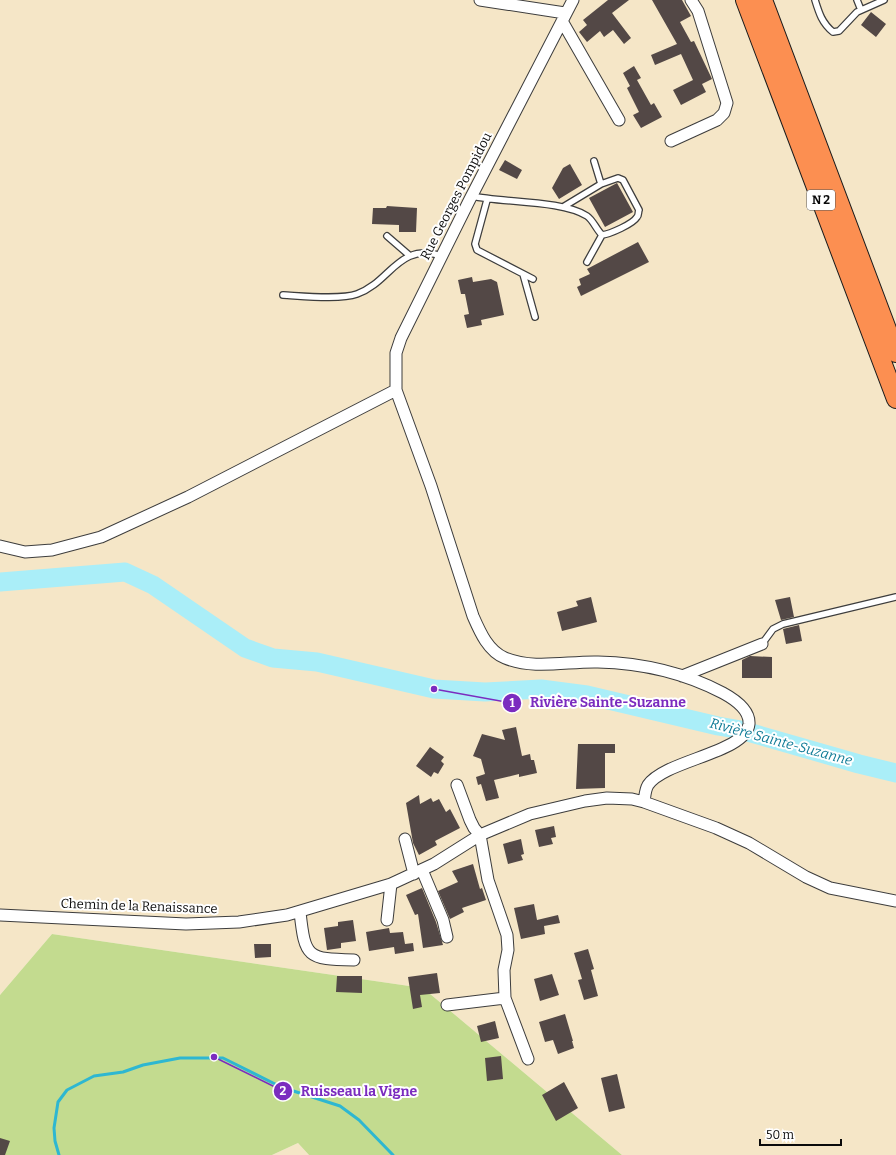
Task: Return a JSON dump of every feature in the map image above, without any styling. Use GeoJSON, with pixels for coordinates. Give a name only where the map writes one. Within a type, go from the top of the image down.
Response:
{"type":"FeatureCollection","features":[{"type":"Feature","properties":{"kind":"highway","name":"N 2"},"geometry":{"type":"LineString","coordinates":[[745,0],[896,399]]}},
{"type":"Feature","properties":{"kind":"highway","name":"N 2"},"geometry":{"type":"LineString","coordinates":[[763,0],[896,354]]}},
{"type":"Feature","properties":{"kind":"street"},"geometry":{"type":"LineString","coordinates":[[480,0],[563,17],[619,120]]}},
{"type":"Feature","properties":{"kind":"street","name":"Rue Georges Pompidou"},"geometry":{"type":"LineString","coordinates":[[396,390],[396,354],[401,338],[563,17],[573,0]]}},
{"type":"Feature","properties":{"kind":"street"},"geometry":{"type":"LineString","coordinates":[[671,141],[717,120],[724,113],[727,103],[698,11],[691,0]]}},
{"type":"Feature","properties":{"kind":"street"},"geometry":{"type":"LineString","coordinates":[[0,546],[25,552],[45,551],[101,537],[188,497],[396,390],[431,486],[473,616],[492,650],[505,658],[523,662],[546,664],[598,662],[631,664],[682,676],[706,684],[733,698],[744,710],[749,725],[745,733],[737,741],[661,774],[648,785],[645,791],[644,802]]}},
{"type":"Feature","properties":{"kind":"street"},"geometry":{"type":"LineString","coordinates":[[682,676],[762,644]]}},
{"type":"Feature","properties":{"kind":"street"},"geometry":{"type":"LineString","coordinates":[[457,785],[470,820],[480,835],[488,880],[508,942],[504,970],[505,998],[528,1059]]}},
{"type":"Feature","properties":{"kind":"street","name":"Chemin de la Renaissance"},"geometry":{"type":"LineString","coordinates":[[0,914],[186,924],[256,920],[300,912],[391,884],[418,872],[480,835],[530,814],[590,799],[619,798],[644,802],[716,828],[749,843],[806,877],[830,888],[896,901]]}},
{"type":"Feature","properties":{"kind":"street"},"geometry":{"type":"LineString","coordinates":[[406,839],[418,872],[443,920],[447,937]]}},
{"type":"Feature","properties":{"kind":"street"},"geometry":{"type":"LineString","coordinates":[[388,920],[391,884]]}},
{"type":"Feature","properties":{"kind":"street"},"geometry":{"type":"LineString","coordinates":[[300,912],[303,942],[313,954],[328,959],[354,960]]}},
{"type":"Feature","properties":{"kind":"street"},"geometry":{"type":"LineString","coordinates":[[447,1005],[505,998]]}},
{"type":"Feature","properties":{"kind":"lane"},"geometry":{"type":"LineString","coordinates":[[815,0],[820,17],[826,27],[833,32],[839,31],[861,10],[874,6],[884,0]]}},
{"type":"Feature","properties":{"kind":"lane"},"geometry":{"type":"LineString","coordinates":[[857,0],[861,10]]}},
{"type":"Feature","properties":{"kind":"lane"},"geometry":{"type":"LineString","coordinates":[[594,161],[601,184]]}},
{"type":"Feature","properties":{"kind":"lane"},"geometry":{"type":"LineString","coordinates":[[562,207],[601,184],[618,178],[623,180],[639,210],[638,217],[610,234],[602,234]]}},
{"type":"Feature","properties":{"kind":"lane"},"geometry":{"type":"LineString","coordinates":[[472,196],[487,200],[562,207],[585,214],[590,218],[602,234]]}},
{"type":"Feature","properties":{"kind":"lane"},"geometry":{"type":"LineString","coordinates":[[487,200],[475,244],[477,250],[533,279]]}},
{"type":"Feature","properties":{"kind":"lane"},"geometry":{"type":"LineString","coordinates":[[587,262],[602,234]]}},
{"type":"Feature","properties":{"kind":"lane"},"geometry":{"type":"LineString","coordinates":[[387,236],[408,255]]}},
{"type":"Feature","properties":{"kind":"lane"},"geometry":{"type":"LineString","coordinates":[[283,296],[356,295],[372,286],[408,255],[429,252],[442,256]]}},
{"type":"Feature","properties":{"kind":"lane"},"geometry":{"type":"LineString","coordinates":[[523,274],[535,317]]}},
{"type":"Feature","properties":{"kind":"lane"},"geometry":{"type":"LineString","coordinates":[[762,644],[773,629],[783,624],[896,597]]}},
{"type":"Feature","properties":{"kind":"shaded area"},"geometry":{"type":"Polygon","coordinates":[[[0,0],[896,0],[896,1155],[622,1155],[423,988],[52,934],[0,995],[0,0]]]}},
{"type":"Feature","properties":{"kind":"shaded area"},"geometry":{"type":"Polygon","coordinates":[[[298,1143],[309,1155],[272,1155],[298,1143]]]}},
{"type":"Feature","properties":{"kind":"green space"},"geometry":{"type":"Polygon","coordinates":[[[52,934],[423,988],[622,1155],[309,1155],[298,1143],[272,1155],[0,1155],[0,995],[52,934]]]}},
{"type":"Feature","properties":{"kind":"building"},"geometry":{"type":"Polygon","coordinates":[[[608,0],[629,0],[612,13],[631,38],[624,44],[613,30],[604,37],[600,31],[587,42],[579,32],[587,25],[583,20],[608,0]]]}},
{"type":"Feature","properties":{"kind":"building"},"geometry":{"type":"Polygon","coordinates":[[[652,0],[682,0],[691,16],[680,22],[691,42],[694,41],[712,79],[702,84],[706,92],[681,105],[673,90],[693,80],[681,54],[655,65],[651,55],[677,44],[652,0]]]}},
{"type":"Feature","properties":{"kind":"building"},"geometry":{"type":"Polygon","coordinates":[[[871,12],[886,24],[876,37],[861,25],[871,12]]]}},
{"type":"Feature","properties":{"kind":"building"},"geometry":{"type":"Polygon","coordinates":[[[634,66],[641,78],[637,80],[651,105],[654,103],[662,117],[641,128],[633,115],[639,112],[627,88],[630,86],[623,73],[634,66]]]}},
{"type":"Feature","properties":{"kind":"building"},"geometry":{"type":"Polygon","coordinates":[[[505,160],[522,170],[517,179],[499,170],[505,160]]]}},
{"type":"Feature","properties":{"kind":"building"},"geometry":{"type":"Polygon","coordinates":[[[570,164],[582,185],[559,199],[552,188],[563,168],[570,164]]]}},
{"type":"Feature","properties":{"kind":"building"},"geometry":{"type":"Polygon","coordinates":[[[617,183],[633,212],[605,227],[589,198],[617,183]]]}},
{"type":"Feature","properties":{"kind":"building"},"geometry":{"type":"Polygon","coordinates":[[[387,206],[417,208],[416,232],[399,232],[399,225],[372,224],[373,208],[386,208],[387,206]]]}},
{"type":"Feature","properties":{"kind":"building"},"geometry":{"type":"Polygon","coordinates":[[[638,242],[649,262],[581,296],[577,287],[581,285],[579,279],[590,274],[587,269],[638,242]]]}},
{"type":"Feature","properties":{"kind":"building"},"geometry":{"type":"Polygon","coordinates":[[[472,277],[473,282],[491,279],[497,282],[504,315],[481,320],[482,325],[467,328],[464,315],[469,314],[465,294],[461,294],[458,280],[472,277]]]}},
{"type":"Feature","properties":{"kind":"building"},"geometry":{"type":"Polygon","coordinates":[[[591,597],[597,622],[562,631],[557,612],[578,606],[576,601],[591,597]]]}},
{"type":"Feature","properties":{"kind":"building"},"geometry":{"type":"Polygon","coordinates":[[[790,597],[794,617],[781,620],[775,600],[790,597]]]}},
{"type":"Feature","properties":{"kind":"building"},"geometry":{"type":"Polygon","coordinates":[[[799,625],[802,641],[786,644],[783,629],[799,625]]]}},
{"type":"Feature","properties":{"kind":"building"},"geometry":{"type":"Polygon","coordinates":[[[750,656],[772,657],[772,678],[742,678],[742,660],[750,656]]]}},
{"type":"Feature","properties":{"kind":"building"},"geometry":{"type":"Polygon","coordinates":[[[516,727],[522,756],[530,754],[531,760],[534,760],[537,773],[519,777],[519,774],[494,780],[499,798],[486,801],[481,784],[478,785],[476,777],[485,774],[481,759],[473,756],[482,734],[505,740],[502,730],[516,727]]]}},
{"type":"Feature","properties":{"kind":"building"},"geometry":{"type":"Polygon","coordinates":[[[578,744],[615,744],[615,753],[605,753],[605,788],[576,789],[578,744]]]}},
{"type":"Feature","properties":{"kind":"building"},"geometry":{"type":"Polygon","coordinates":[[[430,747],[444,757],[441,761],[444,764],[438,774],[434,772],[431,777],[416,766],[430,747]]]}},
{"type":"Feature","properties":{"kind":"building"},"geometry":{"type":"Polygon","coordinates":[[[419,795],[420,804],[431,798],[433,802],[439,799],[446,812],[450,809],[460,828],[435,841],[437,845],[419,855],[413,843],[406,803],[419,795]]]}},
{"type":"Feature","properties":{"kind":"building"},"geometry":{"type":"Polygon","coordinates":[[[554,826],[556,837],[551,838],[553,844],[539,847],[535,830],[554,826]]]}},
{"type":"Feature","properties":{"kind":"building"},"geometry":{"type":"Polygon","coordinates":[[[521,839],[524,854],[521,855],[523,860],[508,864],[503,844],[521,839]]]}},
{"type":"Feature","properties":{"kind":"building"},"geometry":{"type":"Polygon","coordinates":[[[473,864],[480,889],[482,888],[486,900],[462,908],[464,912],[450,919],[438,891],[458,882],[452,871],[473,864]]]}},
{"type":"Feature","properties":{"kind":"building"},"geometry":{"type":"Polygon","coordinates":[[[422,888],[436,922],[443,945],[423,948],[418,914],[415,915],[406,895],[422,888]]]}},
{"type":"Feature","properties":{"kind":"building"},"geometry":{"type":"Polygon","coordinates":[[[534,904],[537,920],[558,915],[560,923],[544,926],[545,934],[521,939],[514,908],[534,904]]]}},
{"type":"Feature","properties":{"kind":"building"},"geometry":{"type":"Polygon","coordinates":[[[353,920],[356,941],[341,943],[341,948],[327,950],[324,928],[338,926],[338,922],[353,920]]]}},
{"type":"Feature","properties":{"kind":"building"},"geometry":{"type":"Polygon","coordinates":[[[389,928],[390,933],[403,932],[405,944],[413,943],[414,951],[395,954],[394,947],[369,951],[366,932],[389,928]]]}},
{"type":"Feature","properties":{"kind":"building"},"geometry":{"type":"Polygon","coordinates":[[[254,944],[271,944],[271,957],[255,958],[254,944]]]}},
{"type":"Feature","properties":{"kind":"building"},"geometry":{"type":"Polygon","coordinates":[[[588,949],[594,969],[591,970],[598,996],[584,1000],[578,980],[582,979],[574,953],[588,949]]]}},
{"type":"Feature","properties":{"kind":"building"},"geometry":{"type":"Polygon","coordinates":[[[437,973],[440,993],[420,995],[422,1007],[413,1009],[408,977],[437,973]]]}},
{"type":"Feature","properties":{"kind":"building"},"geometry":{"type":"Polygon","coordinates":[[[552,974],[559,995],[540,1001],[534,979],[552,974]]]}},
{"type":"Feature","properties":{"kind":"building"},"geometry":{"type":"Polygon","coordinates":[[[337,976],[362,976],[362,993],[336,992],[337,976]]]}},
{"type":"Feature","properties":{"kind":"building"},"geometry":{"type":"Polygon","coordinates":[[[565,1014],[574,1048],[558,1054],[553,1040],[545,1042],[539,1022],[565,1014]]]}},
{"type":"Feature","properties":{"kind":"building"},"geometry":{"type":"Polygon","coordinates":[[[495,1021],[499,1038],[481,1042],[477,1026],[495,1021]]]}},
{"type":"Feature","properties":{"kind":"building"},"geometry":{"type":"Polygon","coordinates":[[[501,1056],[503,1079],[487,1081],[485,1058],[501,1056]]]}},
{"type":"Feature","properties":{"kind":"building"},"geometry":{"type":"Polygon","coordinates":[[[617,1074],[625,1108],[609,1112],[601,1078],[617,1074]]]}},
{"type":"Feature","properties":{"kind":"building"},"geometry":{"type":"Polygon","coordinates":[[[564,1082],[578,1108],[556,1121],[542,1095],[564,1082]]]}},
{"type":"Feature","properties":{"kind":"building"},"geometry":{"type":"Polygon","coordinates":[[[0,1138],[10,1141],[5,1155],[0,1155],[0,1138]]]}},
{"type":"Feature","properties":{"kind":"waterway","name":"Rivière Sainte-Suzanne"},"geometry":{"type":"LineString","coordinates":[[0,582],[125,572],[153,585],[245,648],[273,658],[317,662],[434,689],[485,692],[541,689],[587,695],[741,730],[859,764],[896,773]]}},
{"type":"Feature","properties":{"kind":"waterway"},"geometry":{"type":"LineString","coordinates":[[59,1155],[55,1141],[54,1128],[58,1102],[67,1090],[94,1076],[123,1072],[143,1065],[180,1058],[223,1058],[281,1087],[340,1106],[359,1120],[393,1155]]}},
{"type":"Feature","properties":{"kind":"place","name":"Rivière Sainte-Suzanne"},"geometry":{"type":"Point","coordinates":[434,689]}},
{"type":"Feature","properties":{"kind":"place","name":"Ruisseau la Vigne"},"geometry":{"type":"Point","coordinates":[214,1057]}}]}
